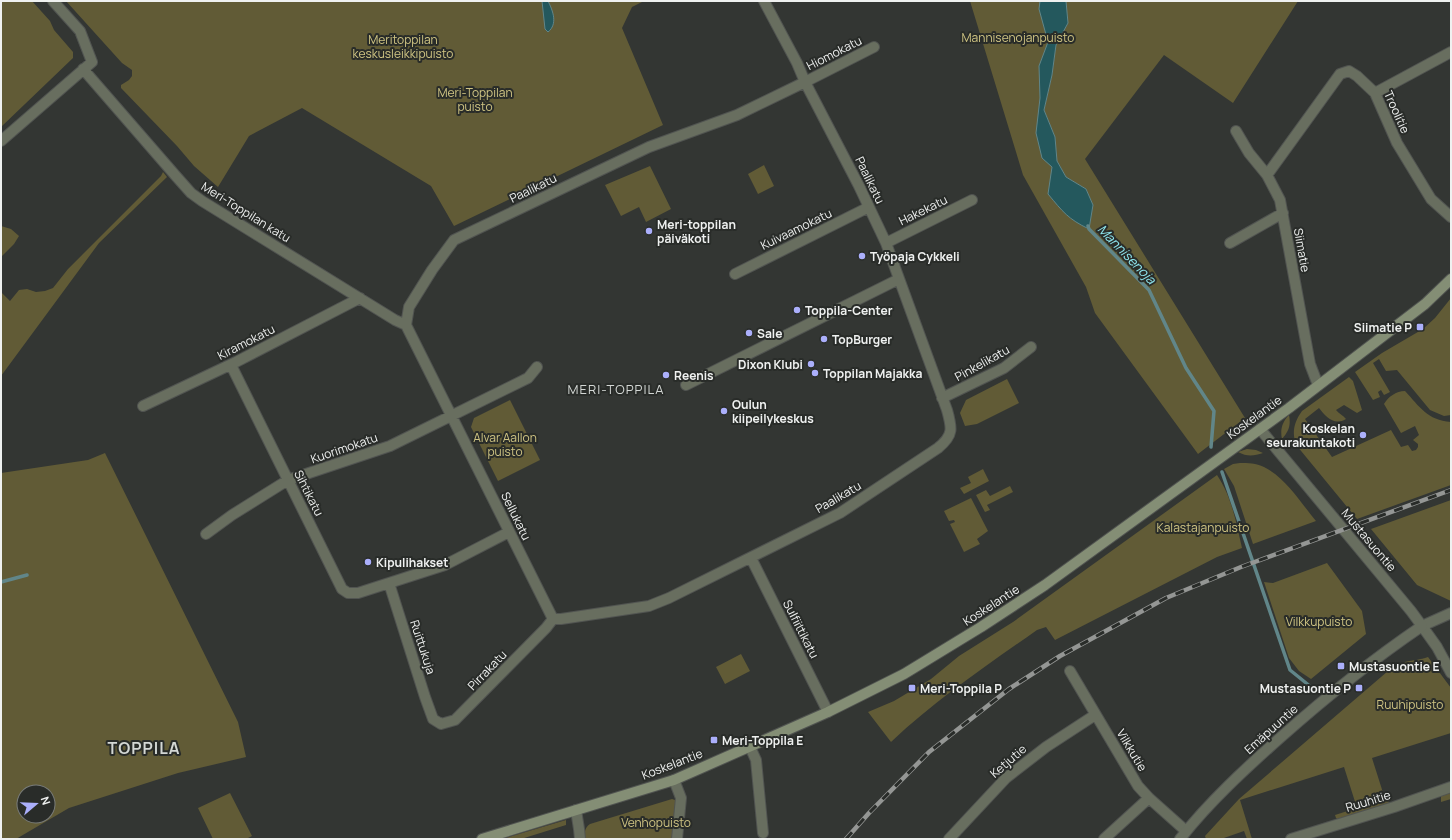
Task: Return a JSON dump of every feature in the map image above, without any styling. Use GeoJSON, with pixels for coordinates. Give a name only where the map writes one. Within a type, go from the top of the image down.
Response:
{"type":"FeatureCollection","features":[{"type":"Feature","properties":{"kind":"main road","name":"Koskelantie"},"geometry":{"type":"LineString","coordinates":[[482,839],[674,780],[828,712],[904,674],[982,627],[1044,585],[1260,429],[1425,304],[1451,278]]}},
{"type":"Feature","properties":{"kind":"street"},"geometry":{"type":"LineString","coordinates":[[1,141],[92,62],[80,31],[53,1]]}},
{"type":"Feature","properties":{"kind":"street"},"geometry":{"type":"LineString","coordinates":[[764,1],[797,63],[805,82]]}},
{"type":"Feature","properties":{"kind":"street","name":"Hiomokatu"},"geometry":{"type":"LineString","coordinates":[[805,82],[874,47]]}},
{"type":"Feature","properties":{"kind":"street"},"geometry":{"type":"LineString","coordinates":[[1375,93],[1451,52]]}},
{"type":"Feature","properties":{"kind":"street","name":"Meri-Toppilan katu"},"geometry":{"type":"LineString","coordinates":[[83,69],[155,154],[191,192],[202,201],[406,325]]}},
{"type":"Feature","properties":{"kind":"street","name":"Troolitie"},"geometry":{"type":"LineString","coordinates":[[1267,174],[1340,74],[1349,71],[1357,76],[1375,93],[1397,143],[1431,199],[1451,217]]}},
{"type":"Feature","properties":{"kind":"street","name":"Paalikatu"},"geometry":{"type":"LineString","coordinates":[[406,325],[409,307],[432,270],[454,240],[649,147],[737,114],[805,82],[886,243],[942,398],[951,429],[950,435],[938,448],[840,513],[751,558]]}},
{"type":"Feature","properties":{"kind":"street","name":"Siimatie"},"geometry":{"type":"LineString","coordinates":[[1236,131],[1249,153],[1267,174],[1280,200],[1310,364],[1318,385]]}},
{"type":"Feature","properties":{"kind":"street","name":"Hakekatu"},"geometry":{"type":"LineString","coordinates":[[886,243],[972,200]]}},
{"type":"Feature","properties":{"kind":"street","name":"Kuivaamokatu"},"geometry":{"type":"LineString","coordinates":[[735,274],[869,207]]}},
{"type":"Feature","properties":{"kind":"street"},"geometry":{"type":"LineString","coordinates":[[1230,243],[1283,214]]}},
{"type":"Feature","properties":{"kind":"street"},"geometry":{"type":"LineString","coordinates":[[686,385],[899,279]]}},
{"type":"Feature","properties":{"kind":"street","name":"Kiramokatu"},"geometry":{"type":"LineString","coordinates":[[143,406],[231,365],[360,298]]}},
{"type":"Feature","properties":{"kind":"street","name":"Sellukatu"},"geometry":{"type":"LineString","coordinates":[[406,325],[553,619]]}},
{"type":"Feature","properties":{"kind":"street","name":"Pinkelikatu"},"geometry":{"type":"LineString","coordinates":[[942,398],[1004,368],[1031,347]]}},
{"type":"Feature","properties":{"kind":"street","name":"Sihtikatu"},"geometry":{"type":"LineString","coordinates":[[231,365],[342,589],[348,593],[358,593],[444,564],[509,532]]}},
{"type":"Feature","properties":{"kind":"street","name":"Kuorimokatu"},"geometry":{"type":"LineString","coordinates":[[206,534],[232,515],[288,480],[390,446],[528,378],[537,367]]}},
{"type":"Feature","properties":{"kind":"street","name":"Mustasuontie"},"geometry":{"type":"LineString","coordinates":[[1260,429],[1411,611],[1436,647],[1451,673]]}},
{"type":"Feature","properties":{"kind":"street"},"geometry":{"type":"LineString","coordinates":[[553,619],[649,606],[670,598],[751,558]]}},
{"type":"Feature","properties":{"kind":"street","name":"Sulfiittikatu"},"geometry":{"type":"LineString","coordinates":[[751,558],[828,712]]}},
{"type":"Feature","properties":{"kind":"street","name":"Ruittukuja"},"geometry":{"type":"LineString","coordinates":[[388,583],[433,719]]}},
{"type":"Feature","properties":{"kind":"street","name":"Emäpuuntie"},"geometry":{"type":"LineString","coordinates":[[1183,835],[1250,765],[1326,697],[1390,648],[1422,626],[1451,613]]}},
{"type":"Feature","properties":{"kind":"street","name":"Pirrakatu"},"geometry":{"type":"LineString","coordinates":[[433,719],[441,724],[455,720],[546,628],[553,619]]}},
{"type":"Feature","properties":{"kind":"street","name":"Vilkkutie"},"geometry":{"type":"LineString","coordinates":[[1070,671],[1138,786],[1183,835]]}},
{"type":"Feature","properties":{"kind":"street","name":"Ketjutie"},"geometry":{"type":"LineString","coordinates":[[949,839],[1006,778],[1046,747],[1095,715]]}},
{"type":"Feature","properties":{"kind":"street"},"geometry":{"type":"LineString","coordinates":[[750,747],[756,760],[763,833]]}},
{"type":"Feature","properties":{"kind":"street"},"geometry":{"type":"LineString","coordinates":[[674,780],[681,798],[677,839]]}},
{"type":"Feature","properties":{"kind":"street","name":"Ruuhitie"},"geometry":{"type":"LineString","coordinates":[[1291,839],[1451,787]]}},
{"type":"Feature","properties":{"kind":"street"},"geometry":{"type":"LineString","coordinates":[[1104,839],[1149,798]]}},
{"type":"Feature","properties":{"kind":"street"},"geometry":{"type":"LineString","coordinates":[[576,810],[580,829],[580,839]]}},
{"type":"Feature","properties":{"kind":"green space"},"geometry":{"type":"Polygon","coordinates":[[[1,1],[32,1],[50,21],[54,30],[73,52],[73,58],[1,127],[1,1]]]}},
{"type":"Feature","properties":{"kind":"green space","name":"Meri-Toppilan puisto"},"geometry":{"type":"Polygon","coordinates":[[[66,1],[542,1],[549,31],[553,20],[548,1],[644,1],[632,7],[622,28],[663,125],[454,226],[431,186],[302,108],[249,136],[218,187],[194,166],[177,146],[121,88],[121,85],[132,76],[132,70],[122,63],[66,1]]]}},
{"type":"Feature","properties":{"kind":"green space","name":"Mannisenojanpuisto"},"geometry":{"type":"Polygon","coordinates":[[[970,1],[1059,1],[1046,71],[1040,137],[1089,228],[1093,205],[1086,189],[1066,177],[1057,161],[1055,137],[1044,110],[1052,75],[1056,45],[1068,23],[1066,1],[1298,1],[1233,103],[1164,55],[1085,159],[1245,418],[1198,454],[1095,313],[1086,287],[1023,175],[970,1]]]}},
{"type":"Feature","properties":{"kind":"green space"},"geometry":{"type":"Polygon","coordinates":[[[764,165],[774,186],[758,194],[748,174],[764,165]]]}},
{"type":"Feature","properties":{"kind":"green space"},"geometry":{"type":"Polygon","coordinates":[[[650,166],[671,209],[646,222],[639,207],[621,216],[605,185],[650,166]]]}},
{"type":"Feature","properties":{"kind":"green space"},"geometry":{"type":"Polygon","coordinates":[[[163,172],[167,177],[99,243],[1,376],[1,292],[10,301],[19,290],[27,289],[36,292],[53,288],[68,269],[161,176],[163,172]]]}},
{"type":"Feature","properties":{"kind":"green space"},"geometry":{"type":"Polygon","coordinates":[[[1,226],[11,229],[19,236],[14,244],[1,257],[1,226]]]}},
{"type":"Feature","properties":{"kind":"green space"},"geometry":{"type":"Polygon","coordinates":[[[1451,298],[1451,415],[1444,416],[1430,410],[1397,370],[1386,371],[1379,359],[1373,363],[1390,392],[1384,395],[1381,390],[1378,392],[1380,397],[1373,400],[1355,372],[1382,353],[1423,329],[1435,318],[1451,298]]]}},
{"type":"Feature","properties":{"kind":"green space"},"geometry":{"type":"Polygon","coordinates":[[[1349,377],[1353,381],[1362,410],[1357,413],[1344,405],[1336,410],[1346,419],[1338,422],[1331,420],[1319,408],[1305,419],[1332,457],[1391,430],[1401,447],[1408,445],[1412,451],[1416,450],[1418,444],[1413,440],[1419,435],[1415,426],[1401,433],[1384,404],[1393,395],[1398,392],[1405,391],[1430,416],[1443,421],[1451,422],[1451,485],[1357,519],[1297,446],[1294,437],[1295,424],[1302,411],[1349,377]]]}},
{"type":"Feature","properties":{"kind":"green space"},"geometry":{"type":"Polygon","coordinates":[[[1007,379],[1019,403],[977,424],[965,426],[960,413],[966,400],[1007,379]]]}},
{"type":"Feature","properties":{"kind":"green space","name":"Alvar Aallon puisto"},"geometry":{"type":"Polygon","coordinates":[[[510,400],[540,460],[498,481],[471,427],[474,418],[510,400]]]}},
{"type":"Feature","properties":{"kind":"green space"},"geometry":{"type":"Polygon","coordinates":[[[1289,415],[1289,428],[1282,439],[1282,426],[1289,415]]]}},
{"type":"Feature","properties":{"kind":"green space"},"geometry":{"type":"Polygon","coordinates":[[[1247,449],[1256,450],[1263,453],[1250,456],[1238,452],[1247,449]]]}},
{"type":"Feature","properties":{"kind":"green space"},"geometry":{"type":"Polygon","coordinates":[[[105,453],[238,722],[246,757],[178,773],[69,808],[56,816],[56,784],[16,784],[16,824],[42,824],[16,839],[1,839],[1,473],[88,460],[105,453]]]}},
{"type":"Feature","properties":{"kind":"green space"},"geometry":{"type":"Polygon","coordinates":[[[1240,463],[1258,465],[1272,472],[1293,491],[1316,521],[1253,544],[1234,486],[1224,469],[1233,464],[1240,463]]]}},
{"type":"Feature","properties":{"kind":"green space"},"geometry":{"type":"Polygon","coordinates":[[[983,469],[989,481],[964,494],[960,488],[971,483],[968,477],[983,469]]]}},
{"type":"Feature","properties":{"kind":"green space","name":"Kalastajanpuisto"},"geometry":{"type":"Polygon","coordinates":[[[1217,475],[1230,501],[1242,548],[1217,557],[1055,640],[1046,627],[1037,630],[944,697],[891,742],[868,712],[894,701],[931,679],[959,656],[1013,622],[1217,475]]]}},
{"type":"Feature","properties":{"kind":"green space"},"geometry":{"type":"Polygon","coordinates":[[[1010,486],[1013,492],[987,505],[990,510],[985,512],[976,495],[986,490],[990,496],[1010,486]]]}},
{"type":"Feature","properties":{"kind":"green space"},"geometry":{"type":"Polygon","coordinates":[[[971,498],[988,531],[977,539],[980,544],[964,552],[950,524],[955,522],[954,520],[949,521],[944,511],[971,498]]]}},
{"type":"Feature","properties":{"kind":"green space"},"geometry":{"type":"Polygon","coordinates":[[[1451,500],[1451,601],[1417,585],[1371,529],[1451,500]]]}},
{"type":"Feature","properties":{"kind":"green space","name":"Vilkkupuisto"},"geometry":{"type":"Polygon","coordinates":[[[1327,563],[1362,611],[1366,634],[1311,679],[1299,671],[1289,658],[1264,582],[1273,583],[1327,563]]]}},
{"type":"Feature","properties":{"kind":"green space"},"geometry":{"type":"Polygon","coordinates":[[[741,654],[750,671],[725,684],[716,667],[741,654]]]}},
{"type":"Feature","properties":{"kind":"green space","name":"Ruuhipuisto"},"geometry":{"type":"Polygon","coordinates":[[[1428,657],[1451,688],[1451,733],[1372,758],[1385,799],[1388,798],[1389,804],[1339,820],[1336,818],[1335,815],[1357,808],[1344,767],[1240,800],[1252,839],[1247,839],[1244,831],[1221,839],[1206,839],[1205,836],[1239,799],[1388,671],[1399,664],[1428,657]]]}},
{"type":"Feature","properties":{"kind":"green space"},"geometry":{"type":"Polygon","coordinates":[[[1451,792],[1451,799],[1441,802],[1441,796],[1451,792]]]}},
{"type":"Feature","properties":{"kind":"green space"},"geometry":{"type":"Polygon","coordinates":[[[230,793],[252,836],[246,839],[213,839],[198,808],[230,793]]]}},
{"type":"Feature","properties":{"kind":"green space","name":"Venhopuisto"},"geometry":{"type":"Polygon","coordinates":[[[672,799],[676,802],[673,839],[584,839],[586,829],[590,824],[672,799]]]}},
{"type":"Feature","properties":{"kind":"green space"},"geometry":{"type":"Polygon","coordinates":[[[566,820],[566,825],[521,839],[502,839],[566,820]]]}},
{"type":"Feature","properties":{"kind":"water"},"geometry":{"type":"Polygon","coordinates":[[[542,1],[548,1],[554,17],[553,25],[548,32],[545,29],[542,1]]]}},
{"type":"Feature","properties":{"kind":"water"},"geometry":{"type":"Polygon","coordinates":[[[1040,1],[1066,1],[1068,23],[1056,45],[1052,75],[1044,110],[1055,137],[1057,161],[1066,177],[1086,189],[1093,205],[1089,229],[1076,222],[1066,214],[1048,194],[1052,167],[1042,158],[1036,133],[1040,98],[1039,66],[1048,42],[1039,9],[1040,1]]]}},
{"type":"Feature","properties":{"kind":"waterway","name":"Mannisenoja"},"geometry":{"type":"LineString","coordinates":[[1088,226],[1089,229],[1149,290],[1186,368],[1214,411],[1211,447]]}},
{"type":"Feature","properties":{"kind":"waterway"},"geometry":{"type":"LineString","coordinates":[[1222,472],[1290,670],[1311,687]]}},
{"type":"Feature","properties":{"kind":"waterway"},"geometry":{"type":"LineString","coordinates":[[1,582],[27,575]]}},
{"type":"Feature","properties":{"kind":"railway"},"geometry":{"type":"LineString","coordinates":[[846,839],[869,813],[929,752],[1009,689],[1060,656],[1166,598],[1241,567],[1451,490]]}},
{"type":"Feature","properties":{"kind":"place","name":"Meri-toppilan päiväkoti"},"geometry":{"type":"Point","coordinates":[649,231]}},
{"type":"Feature","properties":{"kind":"place","name":"Työpaja Cykkeli"},"geometry":{"type":"Point","coordinates":[862,256]}},
{"type":"Feature","properties":{"kind":"place","name":"Toppila-Center"},"geometry":{"type":"Point","coordinates":[797,310]}},
{"type":"Feature","properties":{"kind":"place","name":"Siimatie P"},"geometry":{"type":"Point","coordinates":[1420,327]}},
{"type":"Feature","properties":{"kind":"place","name":"Sale"},"geometry":{"type":"Point","coordinates":[749,333]}},
{"type":"Feature","properties":{"kind":"place","name":"TopBurger"},"geometry":{"type":"Point","coordinates":[824,339]}},
{"type":"Feature","properties":{"kind":"place","name":"Dixon Klubi"},"geometry":{"type":"Point","coordinates":[811,364]}},
{"type":"Feature","properties":{"kind":"place","name":"Toppilan Majakka"},"geometry":{"type":"Point","coordinates":[815,373]}},
{"type":"Feature","properties":{"kind":"place","name":"Reenis"},"geometry":{"type":"Point","coordinates":[666,375]}},
{"type":"Feature","properties":{"kind":"place","name":"Oulun kiipeilykeskus"},"geometry":{"type":"Point","coordinates":[724,411]}},
{"type":"Feature","properties":{"kind":"place","name":"Koskelan seurakuntakoti"},"geometry":{"type":"Point","coordinates":[1363,435]}},
{"type":"Feature","properties":{"kind":"place","name":"Kipulihakset"},"geometry":{"type":"Point","coordinates":[368,562]}},
{"type":"Feature","properties":{"kind":"place","name":"Mustasuontie E"},"geometry":{"type":"Point","coordinates":[1341,666]}},
{"type":"Feature","properties":{"kind":"place","name":"Meri-Toppila P"},"geometry":{"type":"Point","coordinates":[912,688]}},
{"type":"Feature","properties":{"kind":"place","name":"Mustasuontie P"},"geometry":{"type":"Point","coordinates":[1359,688]}},
{"type":"Feature","properties":{"kind":"place","name":"Meri-Toppila E"},"geometry":{"type":"Point","coordinates":[714,740]}},
{"type":"Feature","properties":{"kind":"district","name":"MERI-TOPPILA"},"geometry":{"type":"Point","coordinates":[616,389]}},
{"type":"Feature","properties":{"kind":"district","name":"TOPPILA"},"geometry":{"type":"Point","coordinates":[144,748]}},
{"type":"Feature","properties":{"kind":"park label","name":"Meritoppilan keskusleikkipuisto"},"geometry":{"type":"Point","coordinates":[403,46]}}]}
